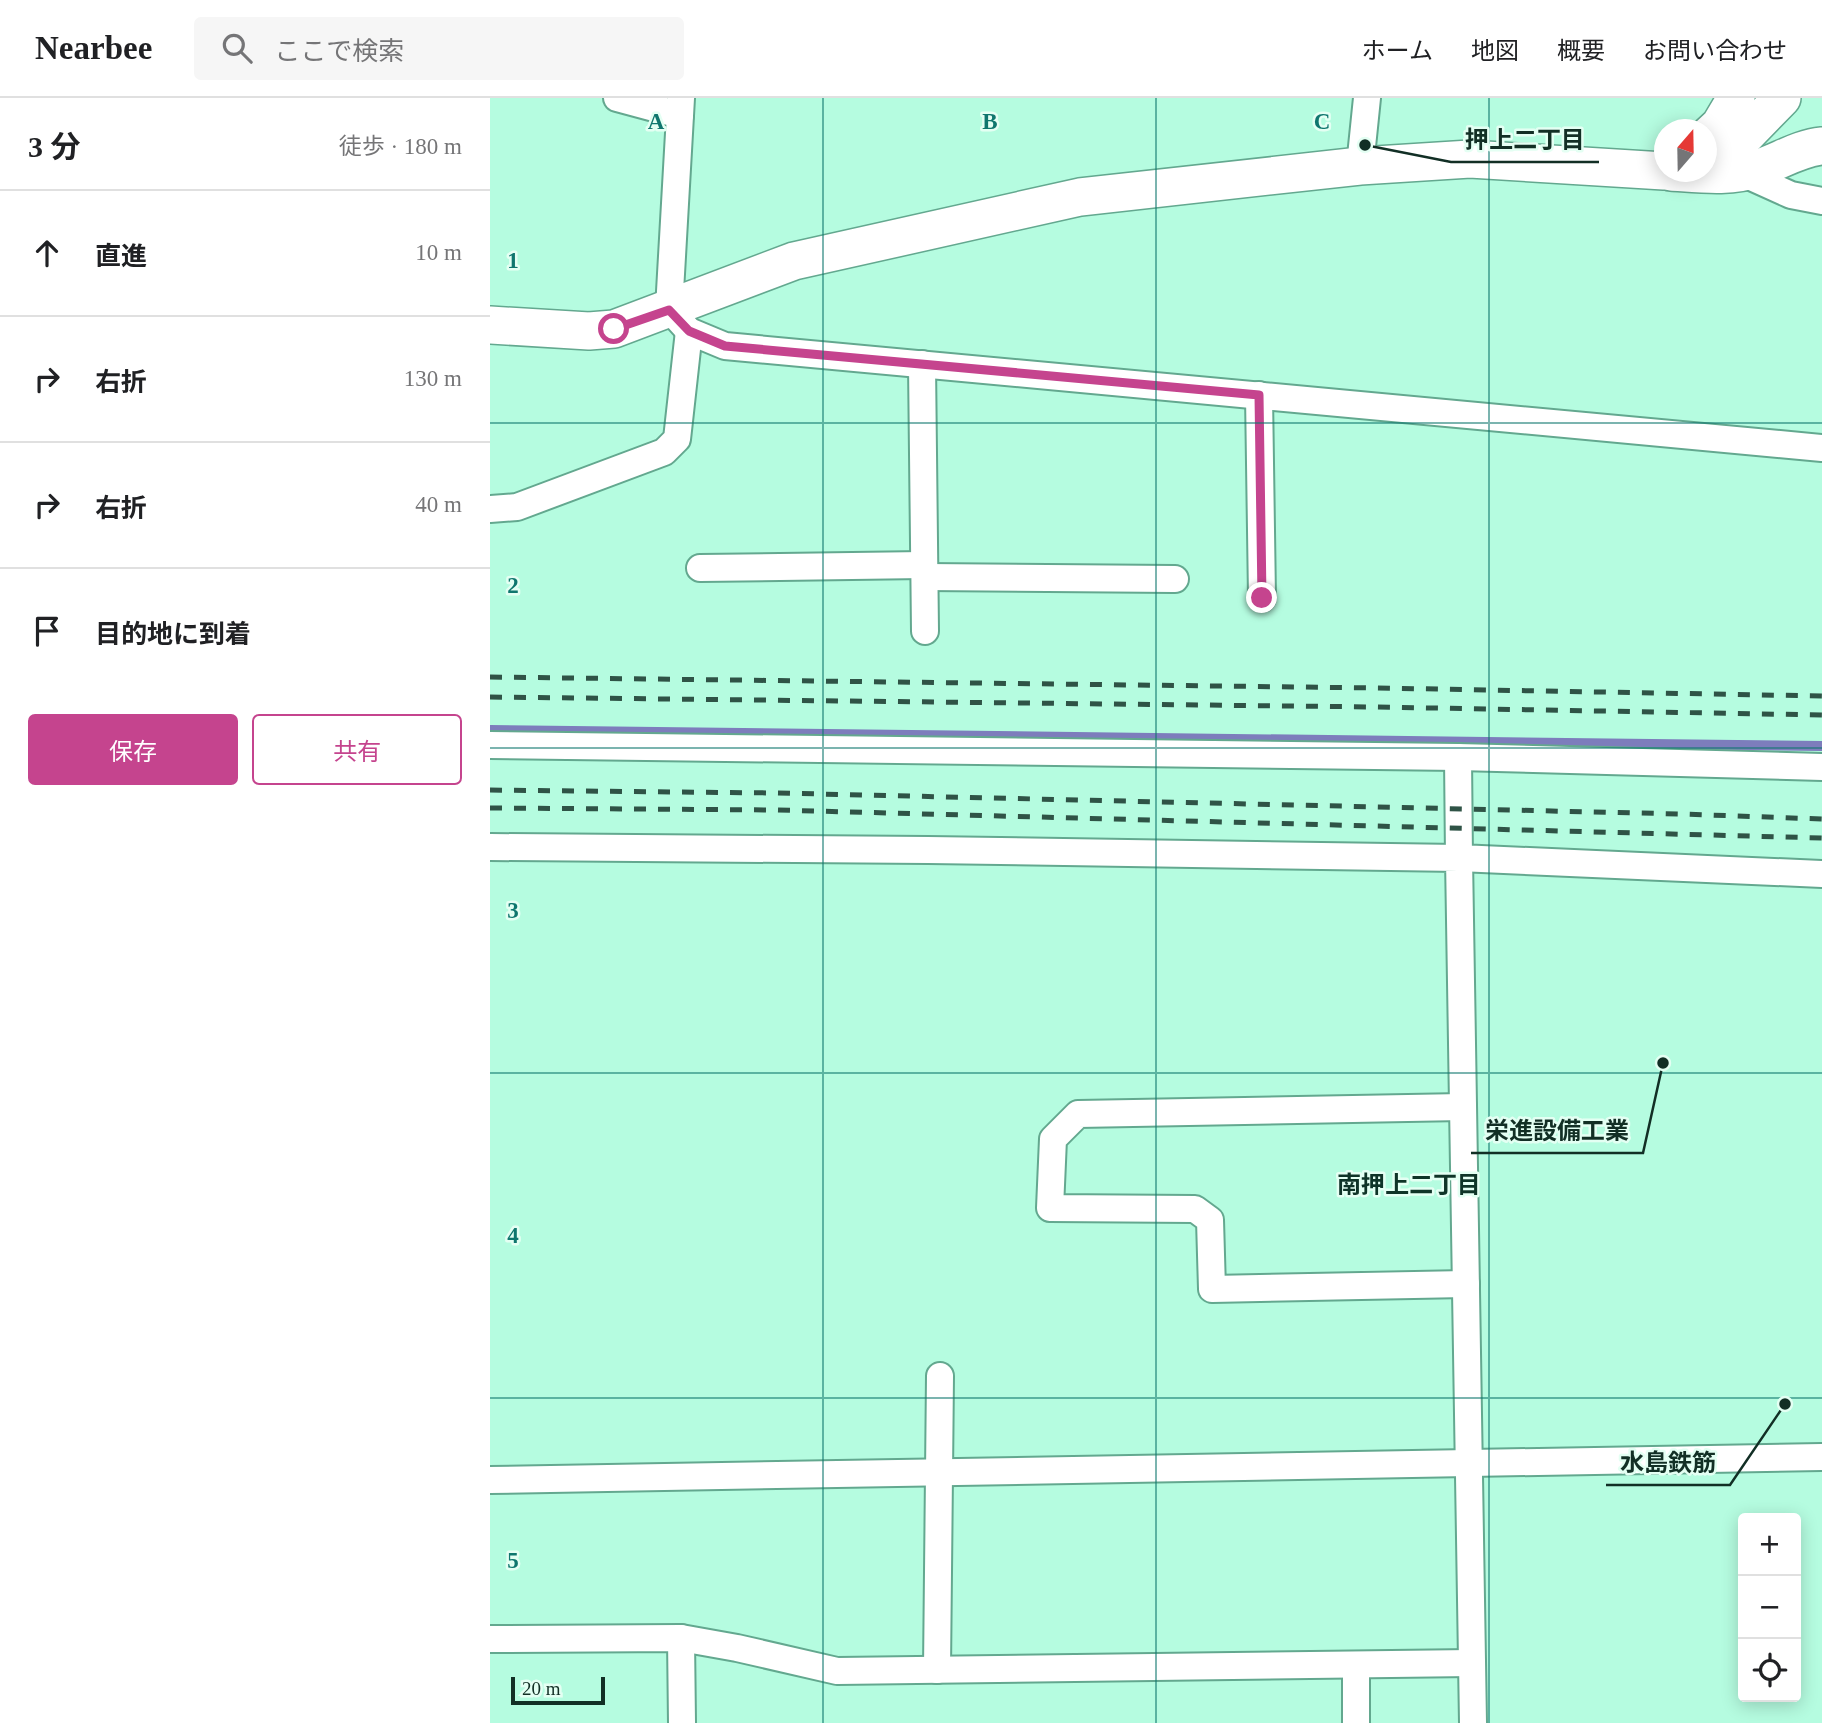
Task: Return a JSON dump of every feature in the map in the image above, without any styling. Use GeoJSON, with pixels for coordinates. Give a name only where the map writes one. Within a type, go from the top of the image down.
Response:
{"type":"FeatureCollection","features":[{"type":"Feature","properties":{"kind":"street"},"geometry":{"type":"LineString","coordinates":[[490,509],[517,506],[664,452],[677,439],[680,106],[617,98]]}},
{"type":"Feature","properties":{"kind":"street"},"geometry":{"type":"LineString","coordinates":[[1360,166],[1367,98]]}},
{"type":"Feature","properties":{"kind":"street"},"geometry":{"type":"LineString","coordinates":[[1717,128],[1735,98]]}},
{"type":"Feature","properties":{"kind":"street"},"geometry":{"type":"LineString","coordinates":[[1717,150],[1742,138],[1782,98]]}},
{"type":"Feature","properties":{"kind":"street"},"geometry":{"type":"LineString","coordinates":[[1717,176],[1757,169],[1811,146],[1822,146]]}},
{"type":"Feature","properties":{"kind":"street"},"geometry":{"type":"LineString","coordinates":[[490,325],[589,331],[679,320],[794,261],[1080,197],[1360,166],[1470,159],[1654,170]]}},
{"type":"Feature","properties":{"kind":"street"},"geometry":{"type":"LineString","coordinates":[[1740,172],[1791,195],[1822,201]]}},
{"type":"Feature","properties":{"kind":"street"},"geometry":{"type":"LineString","coordinates":[[679,320],[725,346],[1822,448]]}},
{"type":"Feature","properties":{"kind":"street"},"geometry":{"type":"LineString","coordinates":[[922,364],[925,631]]}},
{"type":"Feature","properties":{"kind":"street"},"geometry":{"type":"LineString","coordinates":[[1259,395],[1262,598]]}},
{"type":"Feature","properties":{"kind":"street"},"geometry":{"type":"LineString","coordinates":[[700,568],[924,571],[1175,579]]}},
{"type":"Feature","properties":{"kind":"street"},"geometry":{"type":"LineString","coordinates":[[490,745],[1458,757],[1822,767]]}},
{"type":"Feature","properties":{"kind":"street"},"geometry":{"type":"LineString","coordinates":[[1458,757],[1473,1723]]}},
{"type":"Feature","properties":{"kind":"street"},"geometry":{"type":"LineString","coordinates":[[490,847],[914,849],[1458,858],[1822,874]]}},
{"type":"Feature","properties":{"kind":"street"},"geometry":{"type":"LineString","coordinates":[[1463,1107],[1079,1114],[1054,1139],[1050,1208],[1195,1209],[1210,1220],[1212,1289],[1466,1284]]}},
{"type":"Feature","properties":{"kind":"street"},"geometry":{"type":"LineString","coordinates":[[937,1670],[940,1376]]}},
{"type":"Feature","properties":{"kind":"street"},"geometry":{"type":"LineString","coordinates":[[490,1480],[1822,1457]]}},
{"type":"Feature","properties":{"kind":"street"},"geometry":{"type":"LineString","coordinates":[[490,1639],[681,1638],[837,1671],[1472,1663]]}},
{"type":"Feature","properties":{"kind":"street"},"geometry":{"type":"LineString","coordinates":[[681,1638],[682,1723]]}},
{"type":"Feature","properties":{"kind":"street"},"geometry":{"type":"LineString","coordinates":[[1356,1664],[1356,1723]]}},
{"type":"Feature","properties":{"kind":"waterway"},"geometry":{"type":"LineString","coordinates":[[490,730],[1822,746]]}},
{"type":"Feature","properties":{"kind":"railway"},"geometry":{"type":"LineString","coordinates":[[490,677],[1822,696]]}},
{"type":"Feature","properties":{"kind":"railway"},"geometry":{"type":"LineString","coordinates":[[490,697],[1822,715]]}},
{"type":"Feature","properties":{"kind":"railway"},"geometry":{"type":"LineString","coordinates":[[490,790],[777,793],[1822,819]]}},
{"type":"Feature","properties":{"kind":"railway"},"geometry":{"type":"LineString","coordinates":[[490,808],[777,810],[1822,838]]}},
{"type":"Feature","properties":{"kind":"place","name":"押上二丁目"},"geometry":{"type":"Point","coordinates":[1365,145]}},
{"type":"Feature","properties":{"kind":"place","name":"栄進設備工業"},"geometry":{"type":"Point","coordinates":[1663,1063]}},
{"type":"Feature","properties":{"kind":"place","name":"水島鉄筋"},"geometry":{"type":"Point","coordinates":[1785,1404]}},
{"type":"Feature","properties":{"kind":"district","name":"南押上二丁目"},"geometry":{"type":"Point","coordinates":[1409,1185]}},
{"type":"Feature","properties":{"kind":"route"},"geometry":{"type":"LineString","coordinates":[[614,329],[669,310],[689,331],[725,346],[1259,395],[1262,598]]}}]}
